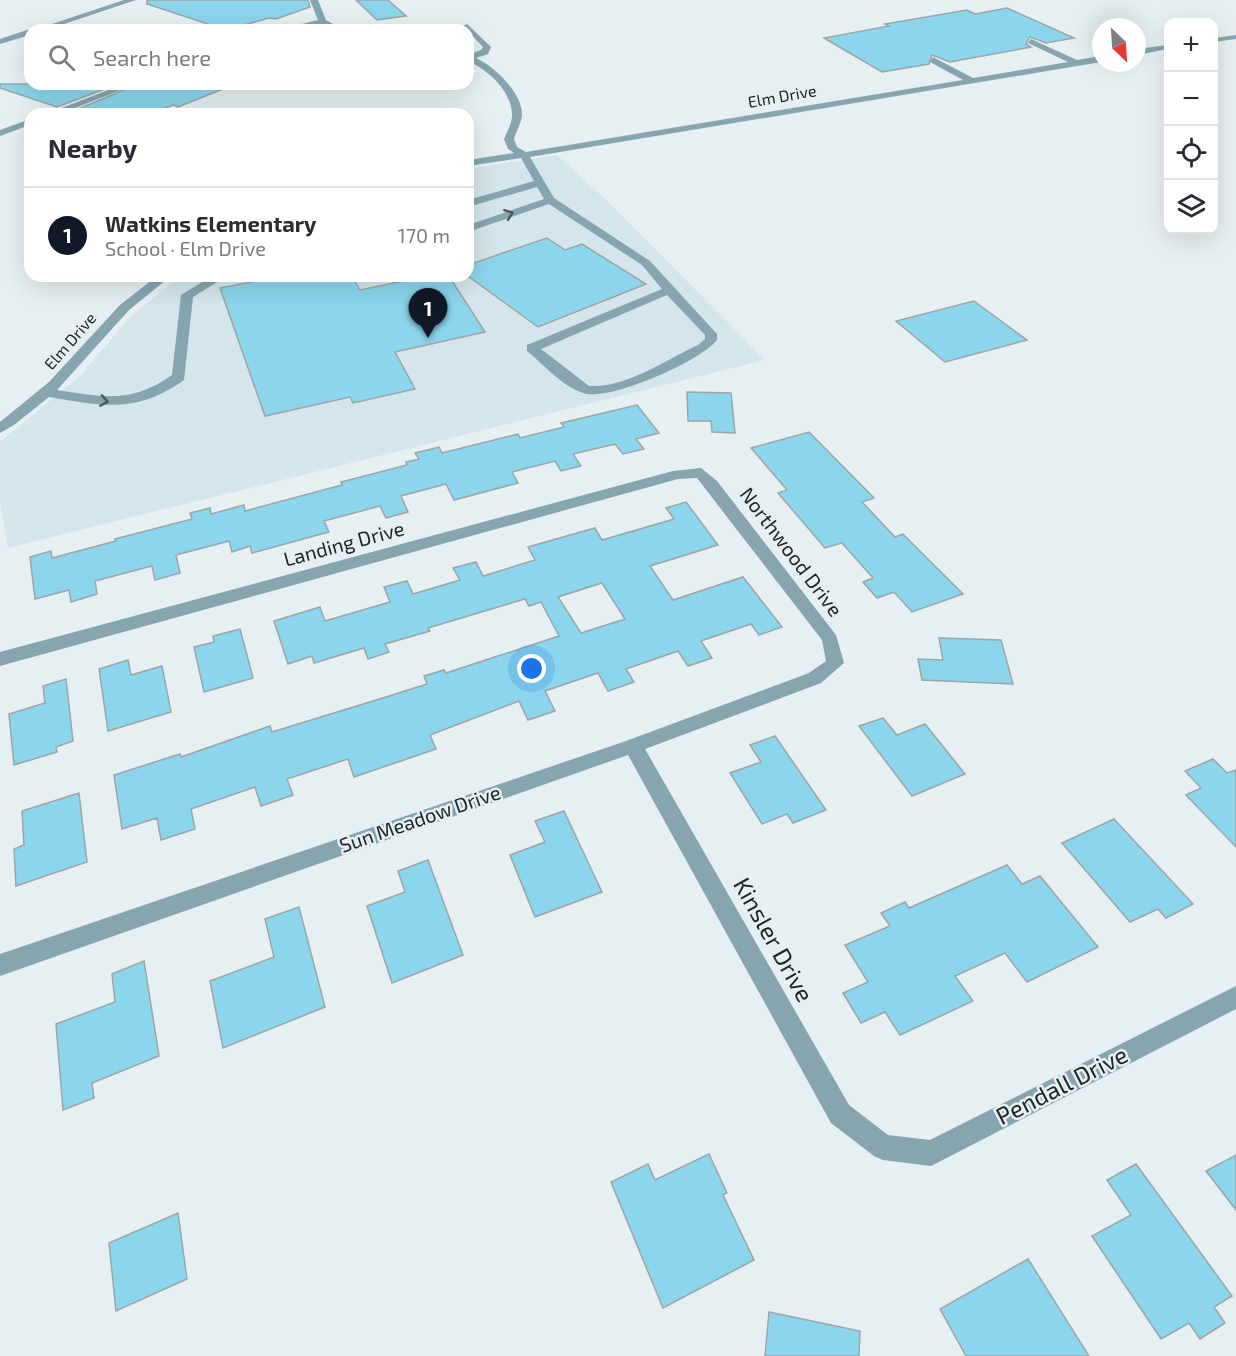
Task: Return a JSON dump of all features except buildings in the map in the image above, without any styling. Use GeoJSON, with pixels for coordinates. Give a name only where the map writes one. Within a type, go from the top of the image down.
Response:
{"type":"FeatureCollection","features":[{"type":"Feature","properties":{"kind":"street"},"geometry":{"type":"LineString","coordinates":[[57,24],[132,0]]}},
{"type":"Feature","properties":{"kind":"street"},"geometry":{"type":"LineString","coordinates":[[314,0],[323,21],[328,24]]}},
{"type":"Feature","properties":{"kind":"street"},"geometry":{"type":"LineString","coordinates":[[309,24],[323,21]]}},
{"type":"Feature","properties":{"kind":"street"},"geometry":{"type":"LineString","coordinates":[[474,33],[487,47],[485,52],[474,56]]}},
{"type":"Feature","properties":{"kind":"street"},"geometry":{"type":"LineString","coordinates":[[0,42],[24,34]]}},
{"type":"Feature","properties":{"kind":"street"},"geometry":{"type":"LineString","coordinates":[[1218,39],[1236,37]]}},
{"type":"Feature","properties":{"kind":"street"},"geometry":{"type":"LineString","coordinates":[[1031,40],[1076,63]]}},
{"type":"Feature","properties":{"kind":"street"},"geometry":{"type":"LineString","coordinates":[[1146,51],[1164,48]]}},
{"type":"Feature","properties":{"kind":"street"},"geometry":{"type":"LineString","coordinates":[[474,60],[486,65],[504,85],[517,116],[509,139],[513,149],[523,154],[550,200],[646,263],[711,334],[711,340],[703,348],[622,384],[603,390],[586,390],[532,348],[669,290]]}},
{"type":"Feature","properties":{"kind":"street"},"geometry":{"type":"LineString","coordinates":[[933,60],[971,81]]}},
{"type":"Feature","properties":{"kind":"street","name":"Elm Drive"},"geometry":{"type":"LineString","coordinates":[[474,162],[626,140],[1092,60]]}},
{"type":"Feature","properties":{"kind":"street"},"geometry":{"type":"LineString","coordinates":[[67,108],[116,90]]}},
{"type":"Feature","properties":{"kind":"street"},"geometry":{"type":"LineString","coordinates":[[0,133],[24,124]]}},
{"type":"Feature","properties":{"kind":"street"},"geometry":{"type":"LineString","coordinates":[[474,202],[513,189],[541,183]]}},
{"type":"Feature","properties":{"kind":"street"},"geometry":{"type":"LineString","coordinates":[[474,227],[550,200]]}},
{"type":"Feature","properties":{"kind":"street","name":"Elm Drive"},"geometry":{"type":"LineString","coordinates":[[0,429],[46,392],[71,368],[112,318],[133,297],[156,282]]}},
{"type":"Feature","properties":{"kind":"street"},"geometry":{"type":"LineString","coordinates":[[46,392],[121,404],[160,392],[179,377],[187,295],[211,282]]}},
{"type":"Feature","properties":{"kind":"street","name":"Landing Drive"},"geometry":{"type":"LineString","coordinates":[[0,659],[678,474],[700,473]]}},
{"type":"Feature","properties":{"kind":"street","name":"Northwood Drive"},"geometry":{"type":"LineString","coordinates":[[700,473],[712,484],[830,639],[834,663]]}},
{"type":"Feature","properties":{"kind":"street","name":"Sun Meadow Drive"},"geometry":{"type":"LineString","coordinates":[[0,965],[633,746],[814,678],[834,663]]}},
{"type":"Feature","properties":{"kind":"street","name":"Kinsler Drive"},"geometry":{"type":"LineString","coordinates":[[633,746],[840,1114],[883,1147]]}},
{"type":"Feature","properties":{"kind":"street","name":"Pendall Drive"},"geometry":{"type":"LineString","coordinates":[[883,1147],[931,1153],[1236,997]]}},
{"type":"Feature","properties":{"kind":"shaded area"},"geometry":{"type":"Polygon","coordinates":[[[557,155],[606,200],[765,360],[8,548],[0,503],[0,442],[81,375],[130,317],[174,282],[474,282],[474,168],[557,155]]]}},
{"type":"Feature","properties":{"kind":"place","name":"Watkins Elementary"},"geometry":{"type":"Point","coordinates":[428,338]}}]}
